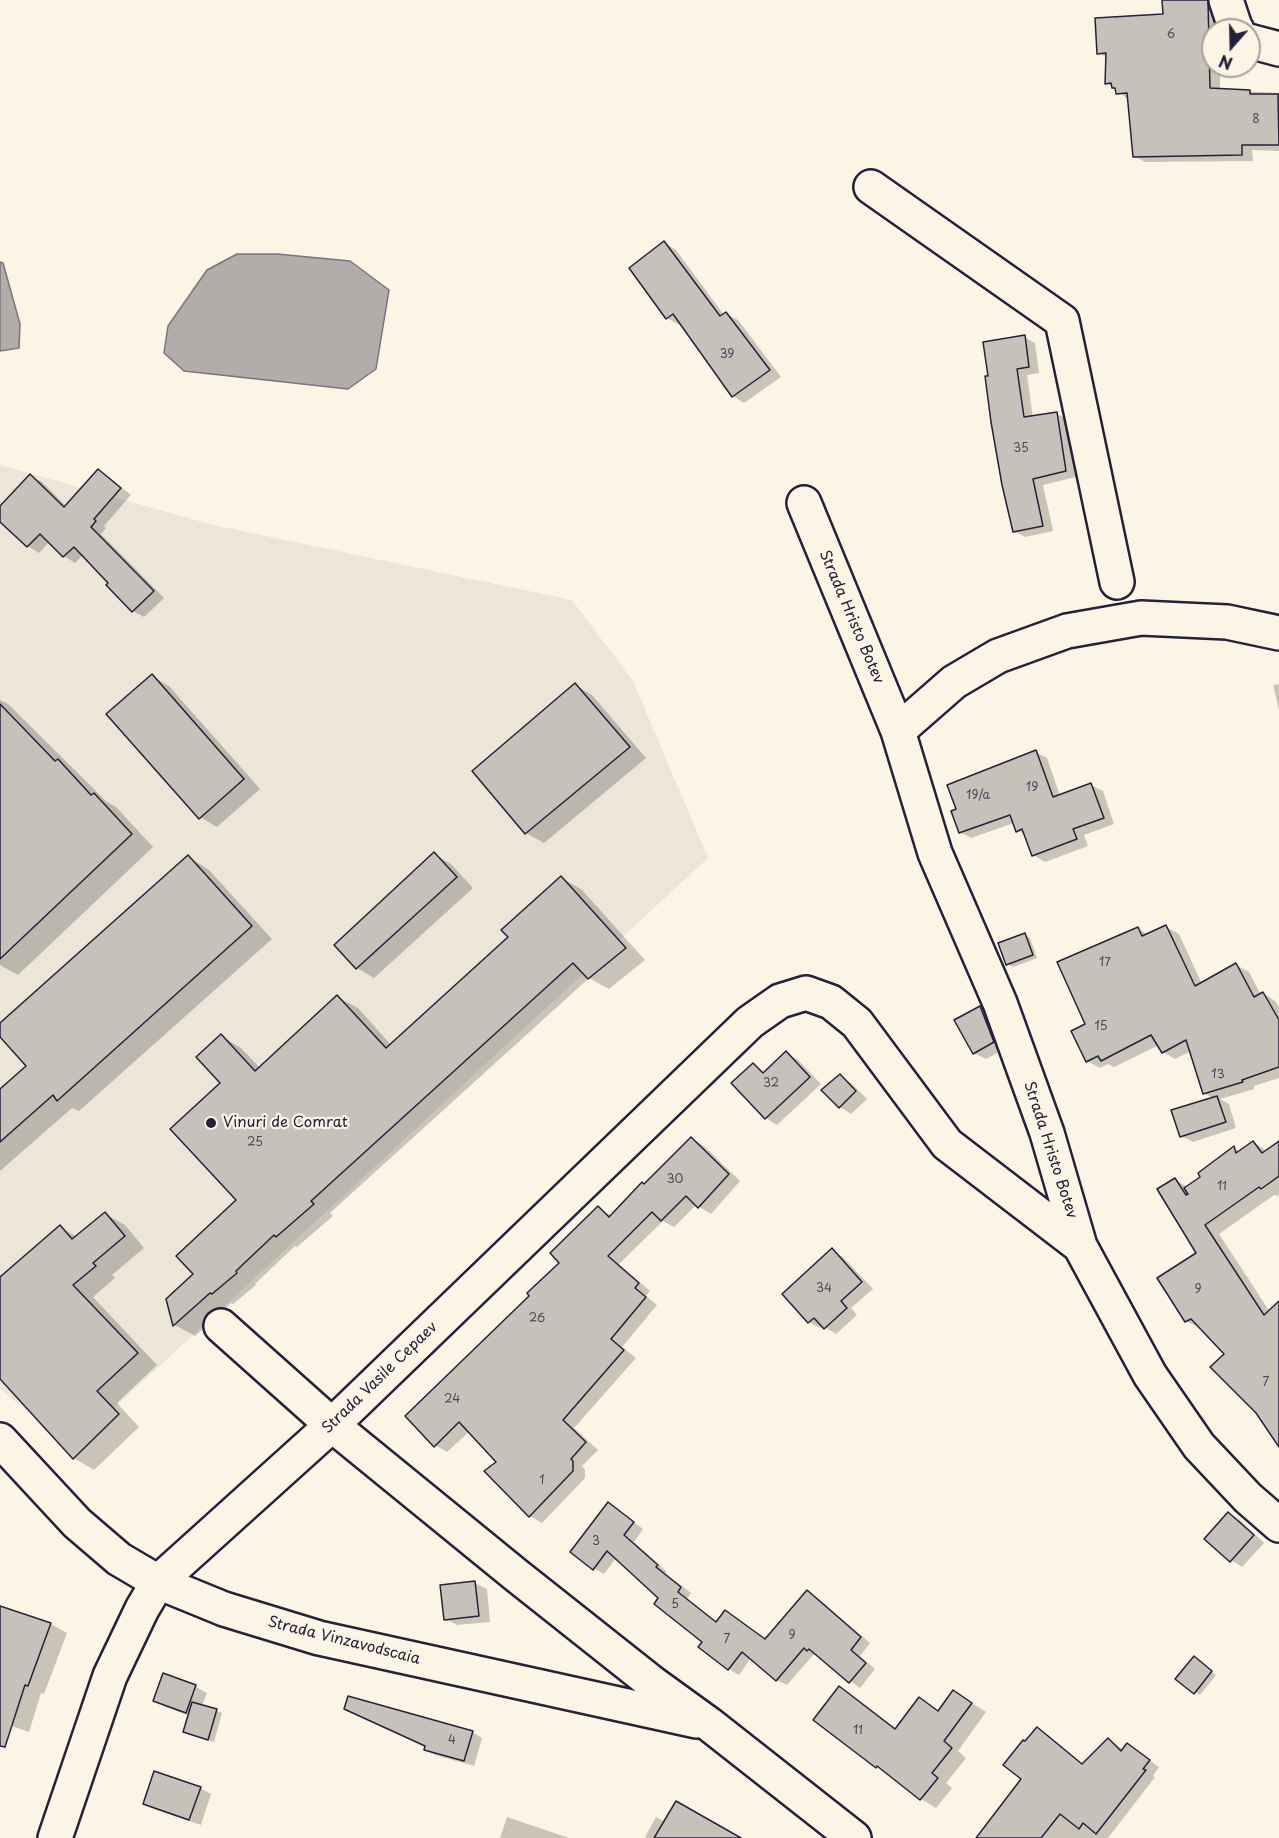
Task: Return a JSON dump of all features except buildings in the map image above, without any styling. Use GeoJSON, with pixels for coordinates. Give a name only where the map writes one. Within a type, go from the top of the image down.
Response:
{"type":"FeatureCollection","features":[{"type":"Feature","properties":{"kind":"street"},"geometry":{"type":"LineString","coordinates":[[1226,0],[1231,18]]}},
{"type":"Feature","properties":{"kind":"street"},"geometry":{"type":"LineString","coordinates":[[1261,44],[1279,49]]}},
{"type":"Feature","properties":{"kind":"street"},"geometry":{"type":"LineString","coordinates":[[871,187],[1062,321],[1117,582]]}},
{"type":"Feature","properties":{"kind":"street","name":"Strada Hristo Botev"},"geometry":{"type":"LineString","coordinates":[[804,503],[898,731],[935,853],[1000,1003],[1047,1133],[1080,1246],[1150,1375],[1199,1446],[1248,1498],[1279,1525]]}},
{"type":"Feature","properties":{"kind":"street"},"geometry":{"type":"LineString","coordinates":[[898,731],[954,682],[998,656],[1067,631],[1140,618],[1227,622],[1279,633]]}},
{"type":"Feature","properties":{"kind":"street","name":"Strada Vasile Cepaev"},"geometry":{"type":"LineString","coordinates":[[55,1838],[111,1676],[142,1609],[158,1582],[332,1425],[750,1022],[780,1001],[806,993],[831,1002],[857,1023],[946,1144],[1080,1246]]}},
{"type":"Feature","properties":{"kind":"street","name":"Strada Vinzavodscaia"},"geometry":{"type":"LineString","coordinates":[[221,1326],[332,1425],[642,1675],[709,1724],[854,1838]]}},
{"type":"Feature","properties":{"kind":"street","name":"Strada Vinzavodscaia"},"geometry":{"type":"LineString","coordinates":[[0,1440],[76,1523],[119,1559],[158,1582],[224,1609],[319,1638],[709,1724]]}},
{"type":"Feature","properties":{"kind":"shaded area"},"geometry":{"type":"Polygon","coordinates":[[[237,254],[277,254],[350,261],[389,290],[376,369],[348,389],[184,371],[164,353],[168,326],[207,270],[237,254]]]}},
{"type":"Feature","properties":{"kind":"shaded area"},"geometry":{"type":"Polygon","coordinates":[[[0,262],[3,263],[20,324],[19,348],[0,351],[0,262]]]}},
{"type":"Feature","properties":{"kind":"shaded area","name":"Vinuri de Comrat"},"geometry":{"type":"Polygon","coordinates":[[[0,465],[213,525],[572,600],[633,681],[708,858],[72,1447],[0,1389],[0,465]]]}},
{"type":"Feature","properties":{"kind":"place","name":"Vinuri de Comrat"},"geometry":{"type":"Point","coordinates":[211,1123]}}]}
